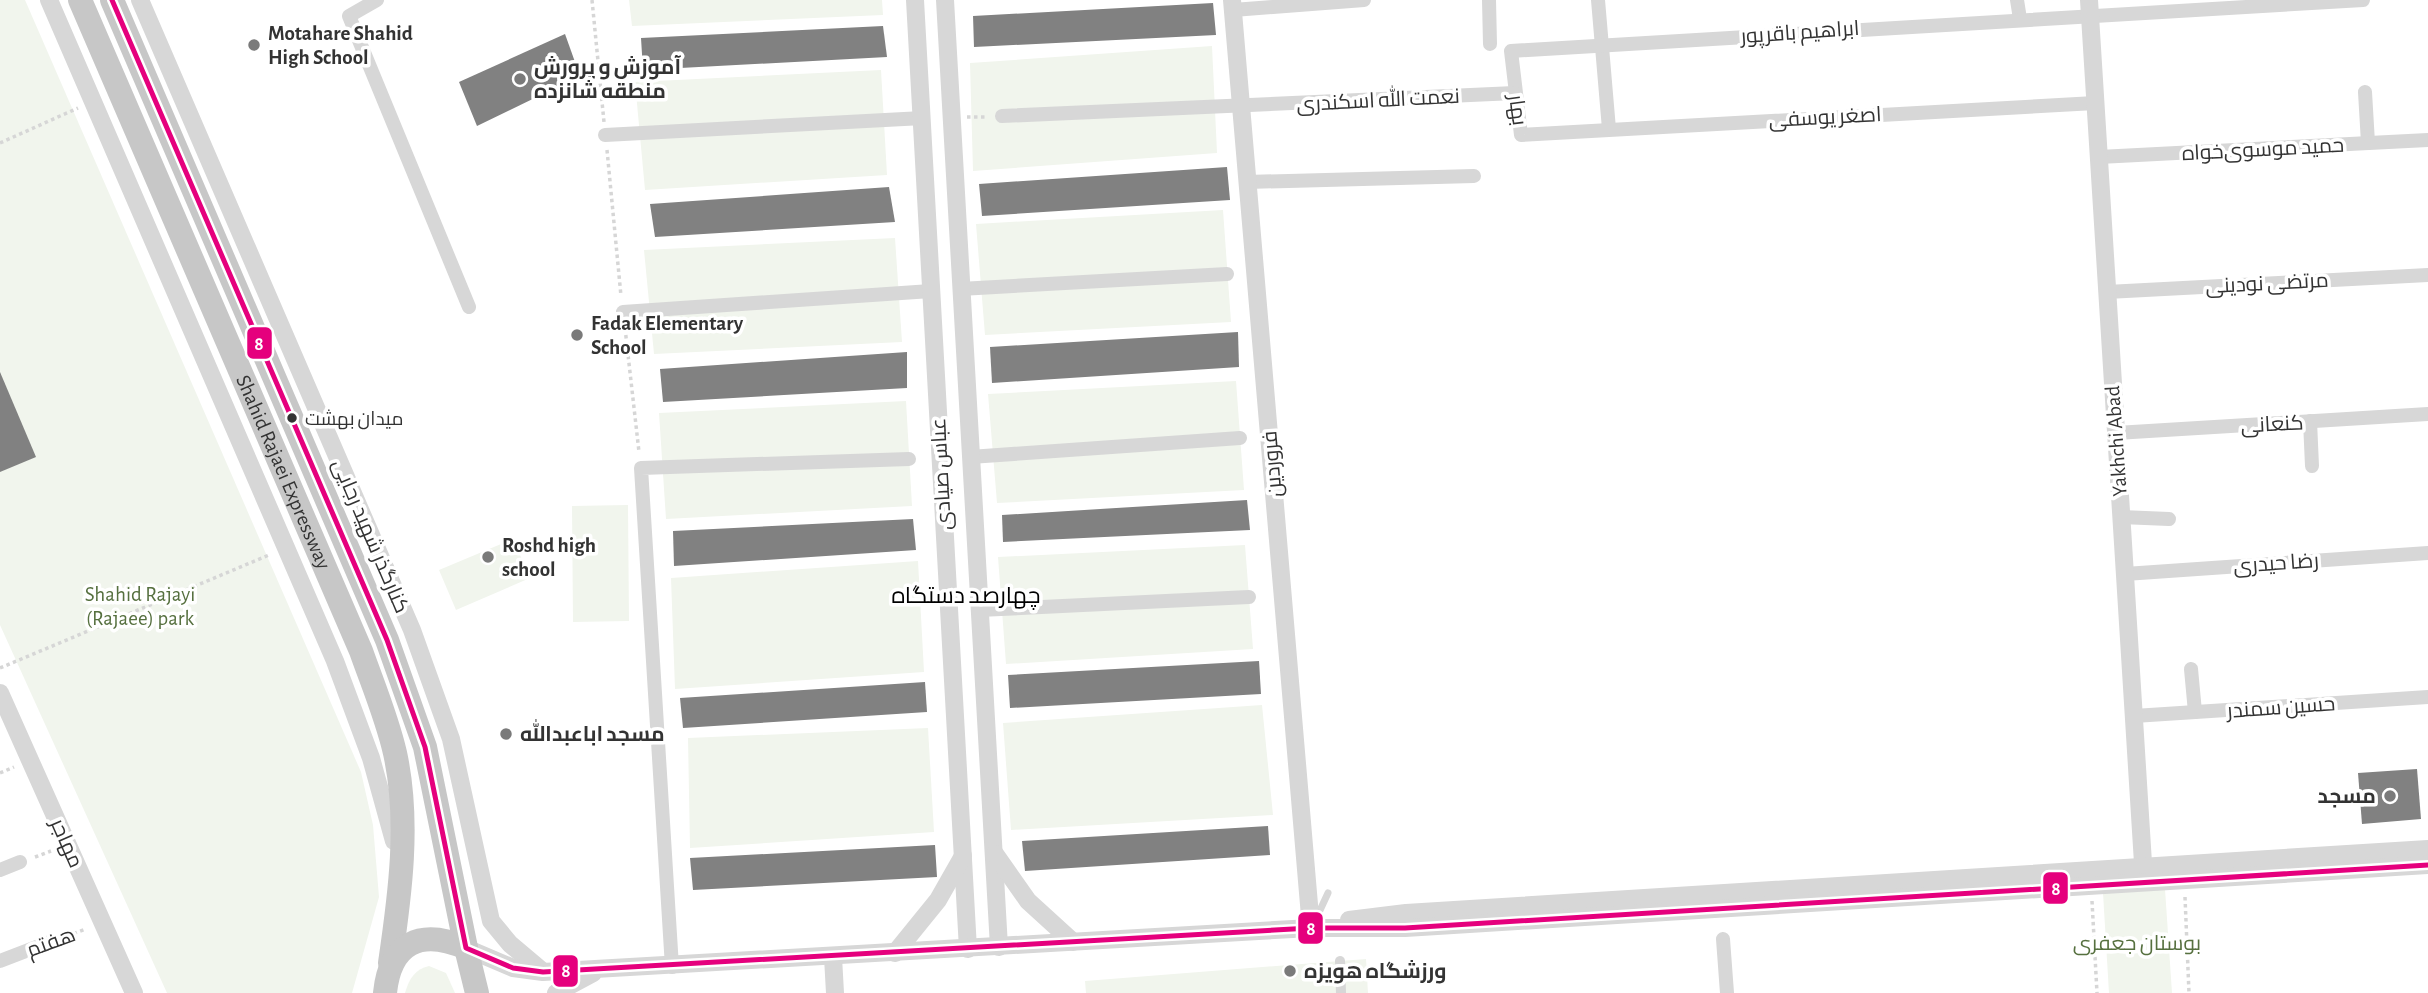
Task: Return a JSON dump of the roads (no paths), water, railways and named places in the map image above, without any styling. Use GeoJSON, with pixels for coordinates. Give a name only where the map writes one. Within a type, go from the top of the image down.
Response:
{"type":"FeatureCollection","features":[{"type":"Feature","properties":{"kind":"highway","name":"Shahid Rajaei Expressway"},"geometry":{"type":"LineString","coordinates":[[80,0],[356,638],[379,700],[395,754],[402,834],[398,907],[385,993]]}},
{"type":"Feature","properties":{"kind":"highway","name":"Shahid Rajaei Expressway"},"geometry":{"type":"LineString","coordinates":[[112,0],[387,640],[425,747],[452,888],[477,993]]}},
{"type":"Feature","properties":{"kind":"highway"},"geometry":{"type":"LineString","coordinates":[[398,907],[413,930],[437,927],[449,911],[452,888]]}},
{"type":"Feature","properties":{"kind":"highway"},"geometry":{"type":"LineString","coordinates":[[390,962],[402,948],[419,941],[440,940],[466,948]]}},
{"type":"Feature","properties":{"kind":"street"},"geometry":{"type":"LineString","coordinates":[[50,0],[335,661],[371,758],[391,824],[399,877]]}},
{"type":"Feature","properties":{"kind":"street","name":"کنارگذر شهید رجایی"},"geometry":{"type":"LineString","coordinates":[[140,0],[412,630],[451,739],[491,921],[510,944],[543,972]]}},
{"type":"Feature","properties":{"kind":"street"},"geometry":{"type":"LineString","coordinates":[[377,0],[349,16],[469,307]]}},
{"type":"Feature","properties":{"kind":"street","name":"عباس صیادی"},"geometry":{"type":"LineString","coordinates":[[915,0],[968,949]]}},
{"type":"Feature","properties":{"kind":"street","name":"عباس صیادی"},"geometry":{"type":"LineString","coordinates":[[945,0],[999,947]]}},
{"type":"Feature","properties":{"kind":"street"},"geometry":{"type":"LineString","coordinates":[[1232,5],[1364,0]]}},
{"type":"Feature","properties":{"kind":"street"},"geometry":{"type":"LineString","coordinates":[[1489,0],[1490,44]]}},
{"type":"Feature","properties":{"kind":"street"},"geometry":{"type":"LineString","coordinates":[[1598,0],[1609,129]]}},
{"type":"Feature","properties":{"kind":"street"},"geometry":{"type":"LineString","coordinates":[[2017,0],[2020,19]]}},
{"type":"Feature","properties":{"kind":"street","name":"ابراهیم باقرپور"},"geometry":{"type":"LineString","coordinates":[[1511,51],[2020,19],[2089,7],[2363,0]]}},
{"type":"Feature","properties":{"kind":"street","name":"فروردین"},"geometry":{"type":"LineString","coordinates":[[1232,5],[1311,928]]}},
{"type":"Feature","properties":{"kind":"street","name":"Yakhchi Abad"},"geometry":{"type":"LineString","coordinates":[[2089,7],[2144,875]]}},
{"type":"Feature","properties":{"kind":"street","name":"بهار"},"geometry":{"type":"LineString","coordinates":[[1511,51],[1521,135],[1555,133]]}},
{"type":"Feature","properties":{"kind":"street"},"geometry":{"type":"LineString","coordinates":[[2365,92],[2368,143]]}},
{"type":"Feature","properties":{"kind":"street","name":"نعمت الله اسکندری"},"geometry":{"type":"LineString","coordinates":[[1002,116],[1515,93]]}},
{"type":"Feature","properties":{"kind":"street","name":"اصغر یوسفی"},"geometry":{"type":"LineString","coordinates":[[1555,133],[2095,103]]}},
{"type":"Feature","properties":{"kind":"street"},"geometry":{"type":"LineString","coordinates":[[605,135],[923,118]]}},
{"type":"Feature","properties":{"kind":"street","name":"حمید موسوی‌خواه"},"geometry":{"type":"LineString","coordinates":[[2098,157],[2428,140]]}},
{"type":"Feature","properties":{"kind":"street"},"geometry":{"type":"LineString","coordinates":[[1247,182],[1474,176]]}},
{"type":"Feature","properties":{"kind":"street"},"geometry":{"type":"LineString","coordinates":[[960,289],[1227,274]]}},
{"type":"Feature","properties":{"kind":"street","name":"مرتضی نودینی"},"geometry":{"type":"LineString","coordinates":[[2107,292],[2428,275]]}},
{"type":"Feature","properties":{"kind":"street"},"geometry":{"type":"LineString","coordinates":[[623,312],[931,291]]}},
{"type":"Feature","properties":{"kind":"street","name":"کنعانی"},"geometry":{"type":"LineString","coordinates":[[2116,433],[2428,414]]}},
{"type":"Feature","properties":{"kind":"street"},"geometry":{"type":"LineString","coordinates":[[2310,421],[2312,466]]}},
{"type":"Feature","properties":{"kind":"street"},"geometry":{"type":"LineString","coordinates":[[970,457],[1240,438]]}},
{"type":"Feature","properties":{"kind":"street"},"geometry":{"type":"LineString","coordinates":[[672,967],[641,468],[909,459]]}},
{"type":"Feature","properties":{"kind":"street"},"geometry":{"type":"LineString","coordinates":[[2121,517],[2169,519]]}},
{"type":"Feature","properties":{"kind":"street","name":"رضا حیدری"},"geometry":{"type":"LineString","coordinates":[[2125,574],[2428,553]]}},
{"type":"Feature","properties":{"kind":"street"},"geometry":{"type":"LineString","coordinates":[[979,610],[1249,597]]}},
{"type":"Feature","properties":{"kind":"street"},"geometry":{"type":"LineString","coordinates":[[2191,669],[2195,712]]}},
{"type":"Feature","properties":{"kind":"street","name":"مهاجر"},"geometry":{"type":"LineString","coordinates":[[0,693],[134,993]]}},
{"type":"Feature","properties":{"kind":"street","name":"حسین سمندر"},"geometry":{"type":"LineString","coordinates":[[2134,716],[2428,697]]}},
{"type":"Feature","properties":{"kind":"street"},"geometry":{"type":"LineString","coordinates":[[1405,920],[2144,875],[2428,849]]}},
{"type":"Feature","properties":{"kind":"street"},"geometry":{"type":"LineString","coordinates":[[992,850],[1028,901],[1073,942]]}},
{"type":"Feature","properties":{"kind":"street"},"geometry":{"type":"LineString","coordinates":[[895,953],[950,883],[964,853]]}},
{"type":"Feature","properties":{"kind":"street"},"geometry":{"type":"LineString","coordinates":[[0,870],[20,862]]}},
{"type":"Feature","properties":{"kind":"street"},"geometry":{"type":"LineString","coordinates":[[466,948],[513,968],[543,972],[672,967],[1311,928],[1366,916],[1405,920],[2091,886],[2144,875],[2184,880],[2428,865]]}},
{"type":"Feature","properties":{"kind":"street"},"geometry":{"type":"LineString","coordinates":[[1723,939],[1727,993]]}},
{"type":"Feature","properties":{"kind":"street","name":"هفتم"},"geometry":{"type":"LineString","coordinates":[[0,961],[52,941]]}},
{"type":"Feature","properties":{"kind":"street"},"geometry":{"type":"LineString","coordinates":[[833,957],[835,993]]}},
{"type":"Feature","properties":{"kind":"street"},"geometry":{"type":"LineString","coordinates":[[1340,967],[1341,993]]}},
{"type":"Feature","properties":{"kind":"street"},"geometry":{"type":"LineString","coordinates":[[560,992],[601,970]]}},
{"type":"Feature","properties":{"kind":"lane"},"geometry":{"type":"LineString","coordinates":[[1311,928],[1328,893]]}},
{"type":"Feature","properties":{"kind":"place","name":"Motahare Shahid High School"},"geometry":{"type":"Point","coordinates":[254,45]}},
{"type":"Feature","properties":{"kind":"place","name":"آموزش و پرورش منطقه شانزده"},"geometry":{"type":"Point","coordinates":[520,79]}},
{"type":"Feature","properties":{"kind":"place","name":"Fadak Elementary School"},"geometry":{"type":"Point","coordinates":[577,335]}},
{"type":"Feature","properties":{"kind":"place","name":"میدان بهشت"},"geometry":{"type":"Point","coordinates":[292,418]}},
{"type":"Feature","properties":{"kind":"place","name":"Roshd high school"},"geometry":{"type":"Point","coordinates":[488,557]}},
{"type":"Feature","properties":{"kind":"place","name":"مسجد اباعبدالله"},"geometry":{"type":"Point","coordinates":[506,734]}},
{"type":"Feature","properties":{"kind":"place","name":"مسجد"},"geometry":{"type":"Point","coordinates":[2390,796]}},
{"type":"Feature","properties":{"kind":"place","name":"ورزشگاه هویزه"},"geometry":{"type":"Point","coordinates":[1290,971]}},
{"type":"Feature","properties":{"kind":"district","name":"چهارصد دستگاه"},"geometry":{"type":"Point","coordinates":[966,595]}},
{"type":"Feature","properties":{"kind":"park label","name":"Shahid Rajayi (Rajaee) park"},"geometry":{"type":"Point","coordinates":[140,606]}},
{"type":"Feature","properties":{"kind":"park label","name":"بوستان جعفری"},"geometry":{"type":"Point","coordinates":[2137,943]}}]}
